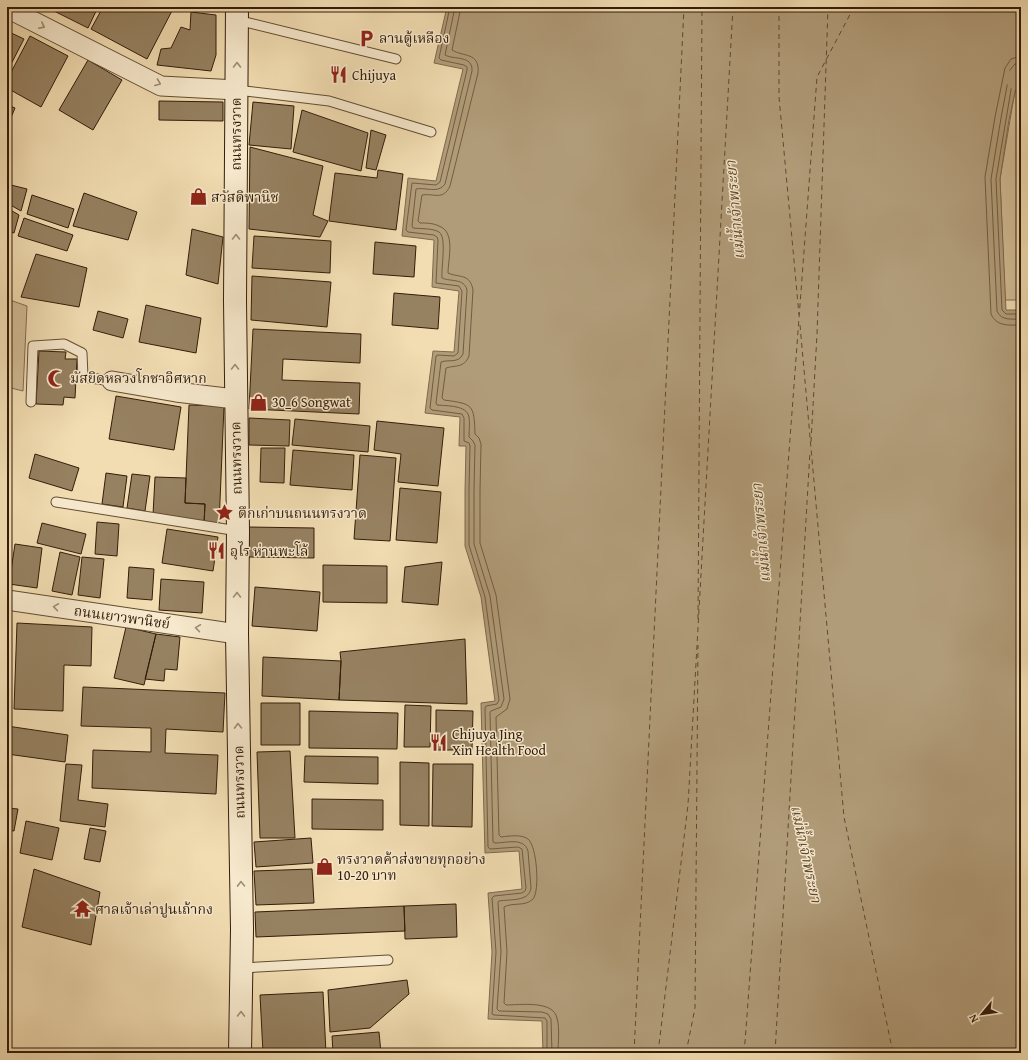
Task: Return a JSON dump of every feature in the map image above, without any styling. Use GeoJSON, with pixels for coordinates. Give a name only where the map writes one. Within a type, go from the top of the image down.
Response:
{"type":"FeatureCollection","features":[{"type":"Feature","properties":{"kind":"street"},"geometry":{"type":"LineString","coordinates":[[7,8],[161,86],[237,90]]}},
{"type":"Feature","properties":{"kind":"street","name":"ถนนทรงวาด"},"geometry":{"type":"LineString","coordinates":[[237,13],[235,399],[238,531],[237,634],[242,968],[240,1053]]}},
{"type":"Feature","properties":{"kind":"street"},"geometry":{"type":"LineString","coordinates":[[112,381],[176,392],[235,399]]}},
{"type":"Feature","properties":{"kind":"street","name":"ถนนเยาวพานิชย์"},"geometry":{"type":"LineString","coordinates":[[7,600],[237,634]]}},
{"type":"Feature","properties":{"kind":"lane"},"geometry":{"type":"LineString","coordinates":[[237,13],[396,59]]}},
{"type":"Feature","properties":{"kind":"lane"},"geometry":{"type":"LineString","coordinates":[[237,90],[329,101],[431,132]]}},
{"type":"Feature","properties":{"kind":"lane"},"geometry":{"type":"LineString","coordinates":[[31,402],[33,346],[64,344],[82,353],[83,377],[112,381]]}},
{"type":"Feature","properties":{"kind":"lane"},"geometry":{"type":"LineString","coordinates":[[56,502],[238,531]]}},
{"type":"Feature","properties":{"kind":"lane"},"geometry":{"type":"LineString","coordinates":[[242,968],[388,960]]}},
{"type":"Feature","properties":{"kind":"shaded area"},"geometry":{"type":"Polygon","coordinates":[[[1017,79],[1021,80],[1021,300],[1005,300],[1000,179],[1017,79]]]}},
{"type":"Feature","properties":{"kind":"shaded area"},"geometry":{"type":"Polygon","coordinates":[[[7,299],[27,306],[23,391],[7,387],[7,299]]]}},
{"type":"Feature","properties":{"kind":"water","name":"แม่น้ำเจ้าพระยา"},"geometry":{"type":"Polygon","coordinates":[[[447,7],[1021,7],[1021,64],[1009,120],[1000,179],[1006,310],[1021,310],[1021,1053],[543,1053],[542,1021],[488,1019],[492,952],[488,893],[522,889],[519,851],[485,853],[481,703],[495,701],[481,597],[465,546],[466,446],[459,446],[460,417],[425,413],[433,351],[454,352],[459,291],[432,287],[434,240],[402,236],[408,178],[436,181],[463,69],[434,63],[447,7]]]}},
{"type":"Feature","properties":{"kind":"building"},"geometry":{"type":"Polygon","coordinates":[[[46,7],[98,7],[88,28],[46,7]]]}},
{"type":"Feature","properties":{"kind":"building"},"geometry":{"type":"Polygon","coordinates":[[[103,7],[174,7],[147,59],[91,29],[103,7]]]}},
{"type":"Feature","properties":{"kind":"building"},"geometry":{"type":"Polygon","coordinates":[[[191,12],[216,15],[216,55],[211,71],[157,65],[161,49],[171,48],[181,27],[190,30],[191,12]]]}},
{"type":"Feature","properties":{"kind":"building"},"geometry":{"type":"Polygon","coordinates":[[[7,31],[24,39],[7,72],[7,31]]]}},
{"type":"Feature","properties":{"kind":"building"},"geometry":{"type":"Polygon","coordinates":[[[30,36],[68,56],[41,107],[7,88],[7,80],[30,36]]]}},
{"type":"Feature","properties":{"kind":"building"},"geometry":{"type":"Polygon","coordinates":[[[88,60],[122,80],[93,130],[59,110],[88,60]]]}},
{"type":"Feature","properties":{"kind":"building"},"geometry":{"type":"Polygon","coordinates":[[[159,101],[223,102],[223,121],[159,120],[159,101]]]}},
{"type":"Feature","properties":{"kind":"building"},"geometry":{"type":"Polygon","coordinates":[[[253,102],[294,106],[291,149],[249,145],[253,102]]]}},
{"type":"Feature","properties":{"kind":"building"},"geometry":{"type":"Polygon","coordinates":[[[7,105],[15,108],[7,127],[7,105]]]}},
{"type":"Feature","properties":{"kind":"building"},"geometry":{"type":"Polygon","coordinates":[[[302,110],[368,133],[361,171],[293,152],[302,110]]]}},
{"type":"Feature","properties":{"kind":"building"},"geometry":{"type":"Polygon","coordinates":[[[371,130],[386,135],[376,170],[366,168],[371,130]]]}},
{"type":"Feature","properties":{"kind":"building"},"geometry":{"type":"Polygon","coordinates":[[[250,147],[323,166],[313,215],[328,221],[320,237],[249,229],[250,147]]]}},
{"type":"Feature","properties":{"kind":"building"},"geometry":{"type":"Polygon","coordinates":[[[378,170],[403,174],[396,230],[329,221],[335,173],[377,178],[378,170]]]}},
{"type":"Feature","properties":{"kind":"building"},"geometry":{"type":"Polygon","coordinates":[[[7,184],[27,189],[21,211],[7,203],[7,184]]]}},
{"type":"Feature","properties":{"kind":"building"},"geometry":{"type":"Polygon","coordinates":[[[84,193],[137,212],[128,240],[73,226],[84,193]]]}},
{"type":"Feature","properties":{"kind":"building"},"geometry":{"type":"Polygon","coordinates":[[[32,195],[74,209],[68,228],[27,214],[32,195]]]}},
{"type":"Feature","properties":{"kind":"building"},"geometry":{"type":"Polygon","coordinates":[[[7,208],[19,215],[14,233],[7,231],[7,208]]]}},
{"type":"Feature","properties":{"kind":"building"},"geometry":{"type":"Polygon","coordinates":[[[24,218],[73,235],[67,251],[18,236],[24,218]]]}},
{"type":"Feature","properties":{"kind":"building"},"geometry":{"type":"Polygon","coordinates":[[[192,229],[223,237],[218,284],[186,275],[192,229]]]}},
{"type":"Feature","properties":{"kind":"building"},"geometry":{"type":"Polygon","coordinates":[[[254,236],[331,241],[330,273],[252,268],[254,236]]]}},
{"type":"Feature","properties":{"kind":"building"},"geometry":{"type":"Polygon","coordinates":[[[375,242],[416,246],[414,277],[373,274],[375,242]]]}},
{"type":"Feature","properties":{"kind":"building"},"geometry":{"type":"Polygon","coordinates":[[[36,254],[87,268],[79,307],[21,297],[36,254]]]}},
{"type":"Feature","properties":{"kind":"building"},"geometry":{"type":"Polygon","coordinates":[[[252,276],[331,282],[327,327],[251,320],[252,276]]]}},
{"type":"Feature","properties":{"kind":"building"},"geometry":{"type":"Polygon","coordinates":[[[394,293],[440,297],[438,329],[392,325],[394,293]]]}},
{"type":"Feature","properties":{"kind":"building"},"geometry":{"type":"Polygon","coordinates":[[[146,305],[201,318],[196,353],[139,342],[146,305]]]}},
{"type":"Feature","properties":{"kind":"building"},"geometry":{"type":"Polygon","coordinates":[[[98,311],[128,319],[123,338],[93,330],[98,311]]]}},
{"type":"Feature","properties":{"kind":"building"},"geometry":{"type":"Polygon","coordinates":[[[253,329],[361,334],[360,363],[283,359],[282,380],[360,383],[359,414],[249,409],[253,329]]]}},
{"type":"Feature","properties":{"kind":"building","name":"มัสยิดหลวงโกชาอิศหาก"},"geometry":{"type":"Polygon","coordinates":[[[39,351],[66,352],[65,359],[77,359],[75,398],[64,397],[63,405],[36,404],[39,351]]]}},
{"type":"Feature","properties":{"kind":"building"},"geometry":{"type":"Polygon","coordinates":[[[116,396],[181,407],[174,450],[109,439],[116,396]]]}},
{"type":"Feature","properties":{"kind":"building"},"geometry":{"type":"Polygon","coordinates":[[[189,405],[224,406],[219,525],[204,524],[205,504],[185,503],[189,405]]]}},
{"type":"Feature","properties":{"kind":"building"},"geometry":{"type":"Polygon","coordinates":[[[249,418],[290,420],[289,446],[249,445],[249,418]]]}},
{"type":"Feature","properties":{"kind":"building"},"geometry":{"type":"Polygon","coordinates":[[[295,419],[370,426],[368,452],[292,445],[295,419]]]}},
{"type":"Feature","properties":{"kind":"building"},"geometry":{"type":"Polygon","coordinates":[[[377,421],[444,428],[438,486],[398,482],[401,454],[374,450],[377,421]]]}},
{"type":"Feature","properties":{"kind":"building"},"geometry":{"type":"Polygon","coordinates":[[[261,448],[285,448],[284,483],[260,482],[261,448]]]}},
{"type":"Feature","properties":{"kind":"building"},"geometry":{"type":"Polygon","coordinates":[[[293,450],[354,455],[352,490],[290,485],[293,450]]]}},
{"type":"Feature","properties":{"kind":"building"},"geometry":{"type":"Polygon","coordinates":[[[35,454],[79,468],[72,491],[29,478],[35,454]]]}},
{"type":"Feature","properties":{"kind":"building"},"geometry":{"type":"Polygon","coordinates":[[[360,455],[396,458],[390,541],[354,539],[360,455]]]}},
{"type":"Feature","properties":{"kind":"building"},"geometry":{"type":"Polygon","coordinates":[[[106,473],[127,476],[123,507],[102,504],[106,473]]]}},
{"type":"Feature","properties":{"kind":"building"},"geometry":{"type":"Polygon","coordinates":[[[132,474],[150,476],[145,511],[127,508],[132,474]]]}},
{"type":"Feature","properties":{"kind":"building"},"geometry":{"type":"Polygon","coordinates":[[[155,477],[186,478],[185,503],[205,504],[204,524],[153,515],[155,477]]]}},
{"type":"Feature","properties":{"kind":"building"},"geometry":{"type":"Polygon","coordinates":[[[400,488],[441,492],[437,543],[396,540],[400,488]]]}},
{"type":"Feature","properties":{"kind":"building"},"geometry":{"type":"Polygon","coordinates":[[[97,522],[119,524],[117,556],[95,554],[97,522]]]}},
{"type":"Feature","properties":{"kind":"building"},"geometry":{"type":"Polygon","coordinates":[[[42,523],[86,534],[81,554],[37,543],[42,523]]]}},
{"type":"Feature","properties":{"kind":"building"},"geometry":{"type":"Polygon","coordinates":[[[248,527],[314,528],[314,558],[248,557],[248,527]]]}},
{"type":"Feature","properties":{"kind":"building"},"geometry":{"type":"Polygon","coordinates":[[[167,529],[218,537],[213,571],[162,563],[167,529]]]}},
{"type":"Feature","properties":{"kind":"building"},"geometry":{"type":"Polygon","coordinates":[[[15,544],[42,548],[37,588],[9,584],[15,544]]]}},
{"type":"Feature","properties":{"kind":"building"},"geometry":{"type":"Polygon","coordinates":[[[60,552],[80,557],[72,595],[52,591],[60,552]]]}},
{"type":"Feature","properties":{"kind":"building"},"geometry":{"type":"Polygon","coordinates":[[[82,557],[104,559],[100,598],[78,595],[82,557]]]}},
{"type":"Feature","properties":{"kind":"building"},"geometry":{"type":"Polygon","coordinates":[[[442,562],[438,605],[402,602],[405,567],[442,562]]]}},
{"type":"Feature","properties":{"kind":"building"},"geometry":{"type":"Polygon","coordinates":[[[323,565],[387,566],[387,603],[323,602],[323,565]]]}},
{"type":"Feature","properties":{"kind":"building"},"geometry":{"type":"Polygon","coordinates":[[[129,567],[154,569],[152,600],[127,598],[129,567]]]}},
{"type":"Feature","properties":{"kind":"building"},"geometry":{"type":"Polygon","coordinates":[[[161,579],[204,582],[202,613],[159,610],[161,579]]]}},
{"type":"Feature","properties":{"kind":"building"},"geometry":{"type":"Polygon","coordinates":[[[255,587],[320,592],[317,631],[252,626],[255,587]]]}},
{"type":"Feature","properties":{"kind":"building"},"geometry":{"type":"Polygon","coordinates":[[[17,623],[92,627],[91,666],[64,665],[63,711],[14,709],[17,623]]]}},
{"type":"Feature","properties":{"kind":"building"},"geometry":{"type":"Polygon","coordinates":[[[126,627],[156,634],[144,685],[114,678],[126,627]]]}},
{"type":"Feature","properties":{"kind":"building"},"geometry":{"type":"Polygon","coordinates":[[[156,634],[180,637],[177,670],[165,669],[164,681],[145,679],[156,634]]]}},
{"type":"Feature","properties":{"kind":"building"},"geometry":{"type":"Polygon","coordinates":[[[465,639],[467,704],[339,700],[340,652],[465,639]]]}},
{"type":"Feature","properties":{"kind":"building"},"geometry":{"type":"Polygon","coordinates":[[[263,657],[341,661],[339,700],[262,696],[263,657]]]}},
{"type":"Feature","properties":{"kind":"building"},"geometry":{"type":"Polygon","coordinates":[[[83,687],[225,693],[223,732],[166,729],[165,753],[218,755],[216,794],[92,788],[93,750],[151,752],[151,728],[81,726],[83,687]]]}},
{"type":"Feature","properties":{"kind":"building"},"geometry":{"type":"Polygon","coordinates":[[[261,703],[300,703],[300,745],[261,745],[261,703]]]}},
{"type":"Feature","properties":{"kind":"building"},"geometry":{"type":"Polygon","coordinates":[[[405,705],[431,706],[430,747],[404,747],[405,705]]]}},
{"type":"Feature","properties":{"kind":"building"},"geometry":{"type":"Polygon","coordinates":[[[436,710],[473,711],[472,750],[436,750],[436,710]]]}},
{"type":"Feature","properties":{"kind":"building"},"geometry":{"type":"Polygon","coordinates":[[[309,711],[398,713],[397,749],[309,748],[309,711]]]}},
{"type":"Feature","properties":{"kind":"building"},"geometry":{"type":"Polygon","coordinates":[[[7,726],[68,735],[65,762],[7,754],[7,726]]]}},
{"type":"Feature","properties":{"kind":"building"},"geometry":{"type":"Polygon","coordinates":[[[290,751],[295,838],[260,838],[257,752],[290,751]]]}},
{"type":"Feature","properties":{"kind":"building"},"geometry":{"type":"Polygon","coordinates":[[[305,756],[378,757],[378,784],[304,782],[305,756]]]}},
{"type":"Feature","properties":{"kind":"building"},"geometry":{"type":"Polygon","coordinates":[[[400,762],[429,763],[429,826],[400,825],[400,762]]]}},
{"type":"Feature","properties":{"kind":"building"},"geometry":{"type":"Polygon","coordinates":[[[66,764],[82,765],[78,800],[108,804],[105,827],[60,821],[66,764]]]}},
{"type":"Feature","properties":{"kind":"building"},"geometry":{"type":"Polygon","coordinates":[[[433,764],[473,764],[472,827],[432,826],[433,764]]]}},
{"type":"Feature","properties":{"kind":"building"},"geometry":{"type":"Polygon","coordinates":[[[312,799],[383,800],[383,830],[312,829],[312,799]]]}},
{"type":"Feature","properties":{"kind":"building"},"geometry":{"type":"Polygon","coordinates":[[[7,808],[18,809],[14,831],[7,830],[7,808]]]}},
{"type":"Feature","properties":{"kind":"building"},"geometry":{"type":"Polygon","coordinates":[[[26,821],[59,828],[52,860],[20,853],[26,821]]]}},
{"type":"Feature","properties":{"kind":"building"},"geometry":{"type":"Polygon","coordinates":[[[90,828],[106,831],[100,862],[84,859],[90,828]]]}},
{"type":"Feature","properties":{"kind":"building"},"geometry":{"type":"Polygon","coordinates":[[[311,838],[313,863],[256,867],[254,842],[311,838]]]}},
{"type":"Feature","properties":{"kind":"building"},"geometry":{"type":"Polygon","coordinates":[[[34,869],[100,892],[91,945],[22,927],[34,869]]]}},
{"type":"Feature","properties":{"kind":"building"},"geometry":{"type":"Polygon","coordinates":[[[312,869],[314,903],[256,905],[254,871],[312,869]]]}},
{"type":"Feature","properties":{"kind":"building"},"geometry":{"type":"Polygon","coordinates":[[[456,904],[457,937],[405,939],[404,906],[456,904]]]}},
{"type":"Feature","properties":{"kind":"building"},"geometry":{"type":"Polygon","coordinates":[[[404,906],[405,931],[256,937],[255,912],[404,906]]]}},
{"type":"Feature","properties":{"kind":"building"},"geometry":{"type":"Polygon","coordinates":[[[407,980],[409,994],[370,1028],[330,1032],[328,990],[407,980]]]}},
{"type":"Feature","properties":{"kind":"building"},"geometry":{"type":"Polygon","coordinates":[[[323,992],[326,1053],[263,1053],[260,995],[323,992]]]}},
{"type":"Feature","properties":{"kind":"building"},"geometry":{"type":"Polygon","coordinates":[[[379,1032],[381,1053],[333,1053],[332,1036],[379,1032]]]}},
{"type":"Feature","properties":{"kind":"waterway"},"geometry":{"type":"LineString","coordinates":[[1017,79],[1021,80]]}},
{"type":"Feature","properties":{"kind":"ferry route"},"geometry":{"type":"LineString","coordinates":[[634,1053],[684,7]]}},
{"type":"Feature","properties":{"kind":"ferry route"},"geometry":{"type":"LineString","coordinates":[[698,619],[702,7]]}},
{"type":"Feature","properties":{"kind":"ferry route"},"geometry":{"type":"LineString","coordinates":[[658,1053],[688,805],[733,7]]}},
{"type":"Feature","properties":{"kind":"ferry route"},"geometry":{"type":"LineString","coordinates":[[779,7],[779,97],[799,315]]}},
{"type":"Feature","properties":{"kind":"ferry route"},"geometry":{"type":"LineString","coordinates":[[811,442],[817,334],[828,7]]}},
{"type":"Feature","properties":{"kind":"ferry route"},"geometry":{"type":"LineString","coordinates":[[743,1053],[817,77],[854,7]]}},
{"type":"Feature","properties":{"kind":"ferry route"},"geometry":{"type":"LineString","coordinates":[[800,325],[844,817],[893,1053]]}},
{"type":"Feature","properties":{"kind":"ferry route"},"geometry":{"type":"LineString","coordinates":[[775,1053],[810,451]]}},
{"type":"Feature","properties":{"kind":"ferry route"},"geometry":{"type":"LineString","coordinates":[[686,1053],[695,1008],[698,645]]}},
{"type":"Feature","properties":{"kind":"place","name":"ลานตู้เหลือง"},"geometry":{"type":"Point","coordinates":[366,38]}},
{"type":"Feature","properties":{"kind":"place","name":"Chijuya"},"geometry":{"type":"Point","coordinates":[339,75]}},
{"type":"Feature","properties":{"kind":"place","name":"สวัสดิพานิช"},"geometry":{"type":"Point","coordinates":[198,197]}},
{"type":"Feature","properties":{"kind":"place","name":"มัสยิดหลวงโกชาอิศหาก"},"geometry":{"type":"Point","coordinates":[57,378]}},
{"type":"Feature","properties":{"kind":"place","name":"30_6 Songwat"},"geometry":{"type":"Point","coordinates":[259,402]}},
{"type":"Feature","properties":{"kind":"place","name":"ตึกเก่าบนถนนทรงวาด"},"geometry":{"type":"Point","coordinates":[225,513]}},
{"type":"Feature","properties":{"kind":"place","name":"อุไร ห่านพะโล้"},"geometry":{"type":"Point","coordinates":[217,551]}},
{"type":"Feature","properties":{"kind":"place","name":"Chijuya Jing Xin Health Food"},"geometry":{"type":"Point","coordinates":[439,742]}},
{"type":"Feature","properties":{"kind":"place","name":"ทรงวาดค้าส่งขายทุกอย่าง 10-20 บาท"},"geometry":{"type":"Point","coordinates":[324,867]}},
{"type":"Feature","properties":{"kind":"place","name":"ศาลเจ้าเล่าปูนเถ้ากง"},"geometry":{"type":"Point","coordinates":[82,909]}}]}
